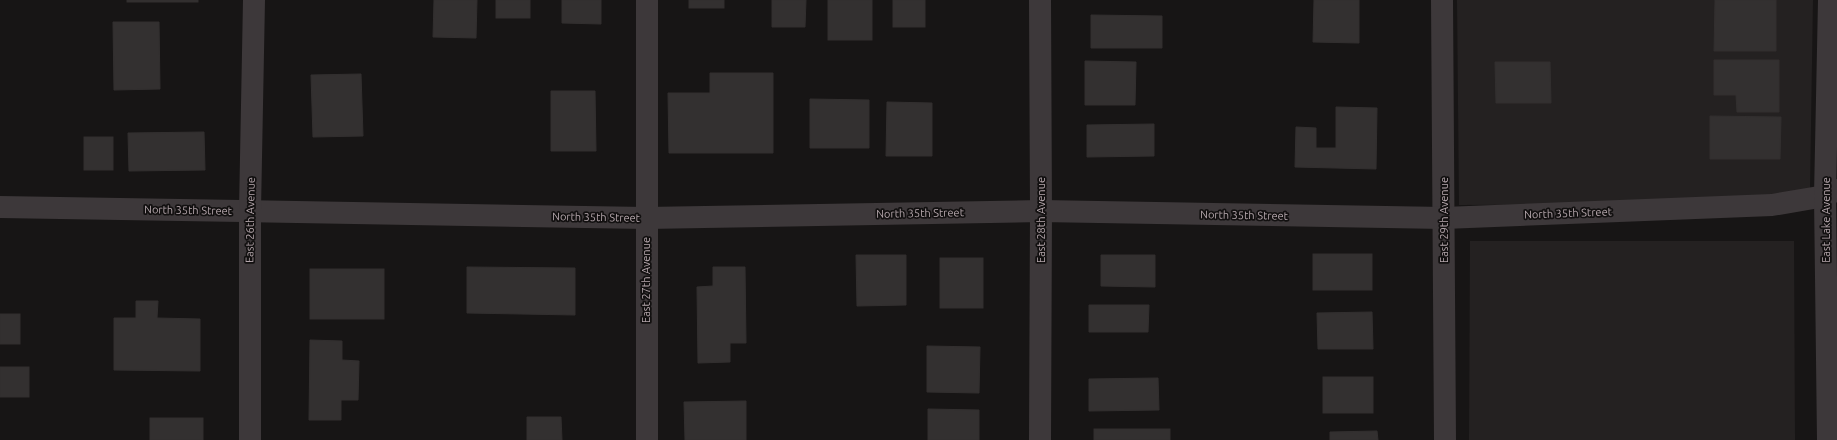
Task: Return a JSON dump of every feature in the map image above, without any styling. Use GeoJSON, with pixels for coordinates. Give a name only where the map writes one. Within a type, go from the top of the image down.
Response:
{"type":"FeatureCollection","features":[{"type":"Feature","properties":{"kind":"street","name":"East 26th Avenue"},"geometry":{"type":"LineString","coordinates":[[250,440],[250,210],[254,0]]}},
{"type":"Feature","properties":{"kind":"street","name":"East 27th Avenue"},"geometry":{"type":"LineString","coordinates":[[647,0],[647,440]]}},
{"type":"Feature","properties":{"kind":"street","name":"East 28th Avenue"},"geometry":{"type":"LineString","coordinates":[[1040,0],[1040,440]]}},
{"type":"Feature","properties":{"kind":"street","name":"East 29th Avenue"},"geometry":{"type":"LineString","coordinates":[[1442,0],[1445,440]]}},
{"type":"Feature","properties":{"kind":"street","name":"East Lake Avenue"},"geometry":{"type":"LineString","coordinates":[[1828,0],[1831,193],[1831,436]]}},
{"type":"Feature","properties":{"kind":"street","name":"North 35th Street"},"geometry":{"type":"LineString","coordinates":[[0,207],[250,210],[646,218],[1041,211],[1444,218],[1772,205],[1831,193]]}},
{"type":"Feature","properties":{"kind":"shaded area"},"geometry":{"type":"Polygon","coordinates":[[[1457,0],[1813,0],[1810,188],[1774,204],[1459,205],[1457,0]]]}},
{"type":"Feature","properties":{"kind":"shaded area"},"geometry":{"type":"Polygon","coordinates":[[[1470,241],[1794,241],[1795,440],[1469,440],[1470,241]]]}},
{"type":"Feature","properties":{"kind":"building"},"geometry":{"type":"Polygon","coordinates":[[[127,0],[198,0],[198,2],[127,2],[127,0]]]}},
{"type":"Feature","properties":{"kind":"building"},"geometry":{"type":"Polygon","coordinates":[[[434,0],[477,0],[476,38],[433,37],[434,0]]]}},
{"type":"Feature","properties":{"kind":"building"},"geometry":{"type":"Polygon","coordinates":[[[496,0],[530,0],[530,18],[496,18],[496,0]]]}},
{"type":"Feature","properties":{"kind":"building"},"geometry":{"type":"Polygon","coordinates":[[[562,0],[601,0],[601,24],[562,23],[562,0]]]}},
{"type":"Feature","properties":{"kind":"building"},"geometry":{"type":"Polygon","coordinates":[[[689,0],[724,0],[724,8],[689,8],[689,0]]]}},
{"type":"Feature","properties":{"kind":"building"},"geometry":{"type":"Polygon","coordinates":[[[772,0],[806,0],[805,27],[772,27],[772,0]]]}},
{"type":"Feature","properties":{"kind":"building"},"geometry":{"type":"Polygon","coordinates":[[[828,0],[872,0],[872,40],[828,40],[828,0]]]}},
{"type":"Feature","properties":{"kind":"building"},"geometry":{"type":"Polygon","coordinates":[[[893,0],[925,0],[925,27],[893,27],[893,0]]]}},
{"type":"Feature","properties":{"kind":"building"},"geometry":{"type":"Polygon","coordinates":[[[1314,0],[1359,0],[1359,43],[1313,42],[1314,0]]]}},
{"type":"Feature","properties":{"kind":"building"},"geometry":{"type":"Polygon","coordinates":[[[1715,0],[1776,0],[1776,51],[1714,51],[1715,0]]]}},
{"type":"Feature","properties":{"kind":"building"},"geometry":{"type":"Polygon","coordinates":[[[1091,15],[1162,16],[1162,48],[1091,48],[1091,15]]]}},
{"type":"Feature","properties":{"kind":"building"},"geometry":{"type":"Polygon","coordinates":[[[113,22],[159,22],[160,89],[114,90],[113,22]]]}},
{"type":"Feature","properties":{"kind":"building"},"geometry":{"type":"Polygon","coordinates":[[[1714,60],[1779,60],[1779,112],[1737,112],[1736,95],[1714,95],[1714,60]]]}},
{"type":"Feature","properties":{"kind":"building"},"geometry":{"type":"Polygon","coordinates":[[[1085,61],[1136,62],[1135,105],[1085,105],[1085,61]]]}},
{"type":"Feature","properties":{"kind":"building"},"geometry":{"type":"Polygon","coordinates":[[[1495,62],[1550,62],[1551,103],[1496,103],[1495,62]]]}},
{"type":"Feature","properties":{"kind":"building"},"geometry":{"type":"Polygon","coordinates":[[[710,73],[773,73],[773,153],[669,153],[668,93],[710,93],[710,73]]]}},
{"type":"Feature","properties":{"kind":"building"},"geometry":{"type":"Polygon","coordinates":[[[361,74],[363,136],[313,137],[311,75],[361,74]]]}},
{"type":"Feature","properties":{"kind":"building"},"geometry":{"type":"Polygon","coordinates":[[[551,91],[595,91],[596,151],[551,151],[551,91]]]}},
{"type":"Feature","properties":{"kind":"building"},"geometry":{"type":"Polygon","coordinates":[[[810,99],[869,100],[869,148],[810,148],[810,99]]]}},
{"type":"Feature","properties":{"kind":"building"},"geometry":{"type":"Polygon","coordinates":[[[887,102],[932,103],[932,156],[886,156],[887,102]]]}},
{"type":"Feature","properties":{"kind":"building"},"geometry":{"type":"Polygon","coordinates":[[[1336,107],[1377,108],[1376,169],[1295,167],[1296,127],[1316,128],[1316,148],[1336,148],[1336,107]]]}},
{"type":"Feature","properties":{"kind":"building"},"geometry":{"type":"Polygon","coordinates":[[[1710,116],[1781,117],[1780,159],[1710,159],[1710,116]]]}},
{"type":"Feature","properties":{"kind":"building"},"geometry":{"type":"Polygon","coordinates":[[[1154,124],[1154,156],[1087,157],[1087,125],[1154,124]]]}},
{"type":"Feature","properties":{"kind":"building"},"geometry":{"type":"Polygon","coordinates":[[[204,132],[205,170],[129,171],[128,133],[204,132]]]}},
{"type":"Feature","properties":{"kind":"building"},"geometry":{"type":"Polygon","coordinates":[[[84,137],[113,137],[113,170],[84,170],[84,137]]]}},
{"type":"Feature","properties":{"kind":"building"},"geometry":{"type":"Polygon","coordinates":[[[1313,254],[1372,254],[1372,290],[1313,290],[1313,254]]]}},
{"type":"Feature","properties":{"kind":"building"},"geometry":{"type":"Polygon","coordinates":[[[856,255],[906,255],[906,305],[857,306],[856,255]]]}},
{"type":"Feature","properties":{"kind":"building"},"geometry":{"type":"Polygon","coordinates":[[[1101,255],[1155,255],[1155,287],[1101,286],[1101,255]]]}},
{"type":"Feature","properties":{"kind":"building"},"geometry":{"type":"Polygon","coordinates":[[[940,258],[983,258],[983,308],[940,308],[940,258]]]}},
{"type":"Feature","properties":{"kind":"building"},"geometry":{"type":"Polygon","coordinates":[[[467,267],[575,268],[575,315],[467,313],[467,267]]]}},
{"type":"Feature","properties":{"kind":"building"},"geometry":{"type":"Polygon","coordinates":[[[713,267],[745,267],[746,343],[730,343],[730,362],[698,363],[697,287],[713,286],[713,267]]]}},
{"type":"Feature","properties":{"kind":"building"},"geometry":{"type":"Polygon","coordinates":[[[310,269],[384,269],[384,319],[310,319],[310,269]]]}},
{"type":"Feature","properties":{"kind":"building"},"geometry":{"type":"Polygon","coordinates":[[[136,301],[158,301],[157,318],[200,319],[200,371],[114,370],[114,318],[136,318],[136,301]]]}},
{"type":"Feature","properties":{"kind":"building"},"geometry":{"type":"Polygon","coordinates":[[[1089,305],[1149,305],[1148,332],[1089,332],[1089,305]]]}},
{"type":"Feature","properties":{"kind":"building"},"geometry":{"type":"Polygon","coordinates":[[[1372,312],[1373,349],[1318,349],[1317,313],[1372,312]]]}},
{"type":"Feature","properties":{"kind":"building"},"geometry":{"type":"Polygon","coordinates":[[[0,314],[20,314],[20,344],[0,344],[0,314]]]}},
{"type":"Feature","properties":{"kind":"building"},"geometry":{"type":"Polygon","coordinates":[[[310,340],[342,341],[342,360],[359,361],[358,400],[341,400],[341,420],[309,420],[310,340]]]}},
{"type":"Feature","properties":{"kind":"building"},"geometry":{"type":"Polygon","coordinates":[[[927,346],[980,347],[979,393],[927,392],[927,346]]]}},
{"type":"Feature","properties":{"kind":"building"},"geometry":{"type":"Polygon","coordinates":[[[0,367],[29,367],[29,397],[0,397],[0,367]]]}},
{"type":"Feature","properties":{"kind":"building"},"geometry":{"type":"Polygon","coordinates":[[[1323,377],[1373,377],[1373,413],[1323,413],[1323,377]]]}},
{"type":"Feature","properties":{"kind":"building"},"geometry":{"type":"Polygon","coordinates":[[[1158,378],[1159,410],[1089,411],[1089,379],[1158,378]]]}},
{"type":"Feature","properties":{"kind":"building"},"geometry":{"type":"Polygon","coordinates":[[[746,401],[746,440],[685,440],[684,402],[746,401]]]}},
{"type":"Feature","properties":{"kind":"building"},"geometry":{"type":"Polygon","coordinates":[[[928,409],[979,410],[979,440],[928,440],[928,409]]]}},
{"type":"Feature","properties":{"kind":"building"},"geometry":{"type":"Polygon","coordinates":[[[527,417],[561,417],[562,440],[527,440],[527,417]]]}},
{"type":"Feature","properties":{"kind":"building"},"geometry":{"type":"Polygon","coordinates":[[[150,418],[203,418],[203,440],[150,440],[150,418]]]}},
{"type":"Feature","properties":{"kind":"building"},"geometry":{"type":"Polygon","coordinates":[[[1094,429],[1170,429],[1170,440],[1094,440],[1094,429]]]}},
{"type":"Feature","properties":{"kind":"building"},"geometry":{"type":"Polygon","coordinates":[[[1377,431],[1378,440],[1330,440],[1330,432],[1377,431]]]}}]}
